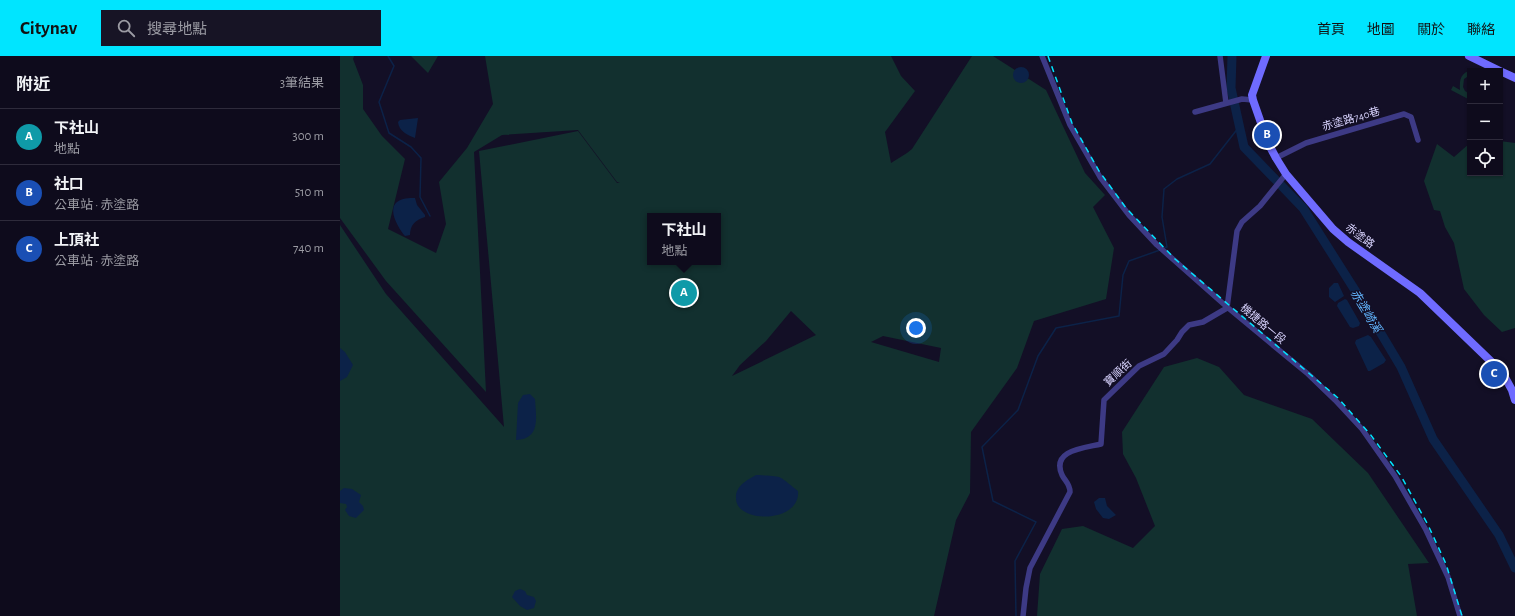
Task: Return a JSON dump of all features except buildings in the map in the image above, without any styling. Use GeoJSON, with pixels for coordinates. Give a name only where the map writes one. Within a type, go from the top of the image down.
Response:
{"type":"FeatureCollection","features":[{"type":"Feature","properties":{"kind":"street","name":"機捷路一段"},"geometry":{"type":"LineString","coordinates":[[1042,56],[1070,125],[1100,177],[1129,215],[1159,246],[1227,307],[1308,374],[1362,429],[1396,476],[1426,530],[1448,577],[1460,616]]}},
{"type":"Feature","properties":{"kind":"street"},"geometry":{"type":"LineString","coordinates":[[1220,56],[1228,103]]}},
{"type":"Feature","properties":{"kind":"street"},"geometry":{"type":"LineString","coordinates":[[1195,112],[1242,99],[1253,100],[1252,95],[1266,56]]}},
{"type":"Feature","properties":{"kind":"street"},"geometry":{"type":"LineString","coordinates":[[1469,56],[1494,68]]}},
{"type":"Feature","properties":{"kind":"street"},"geometry":{"type":"LineString","coordinates":[[1503,72],[1515,78]]}},
{"type":"Feature","properties":{"kind":"street","name":"赤塗路"},"geometry":{"type":"LineString","coordinates":[[1253,100],[1268,143],[1285,176],[1333,229],[1348,242],[1420,293],[1489,359],[1502,372],[1512,390],[1515,400]]}},
{"type":"Feature","properties":{"kind":"street","name":"赤塗路740巷"},"geometry":{"type":"LineString","coordinates":[[1276,158],[1306,143],[1404,114],[1411,117],[1418,140]]}},
{"type":"Feature","properties":{"kind":"street"},"geometry":{"type":"LineString","coordinates":[[1227,307],[1237,231],[1242,222],[1260,206],[1285,176]]}},
{"type":"Feature","properties":{"kind":"street","name":"寶順街"},"geometry":{"type":"LineString","coordinates":[[1024,616],[1026,588],[1030,568],[1070,492],[1070,487],[1062,475],[1059,464],[1062,458],[1070,452],[1101,444],[1104,400],[1139,366],[1164,354],[1189,325],[1203,322],[1227,307]]}},
{"type":"Feature","properties":{"kind":"green space"},"geometry":{"type":"Polygon","coordinates":[[[340,56],[354,56],[353,59],[363,85],[363,109],[382,136],[405,159],[388,229],[436,253],[446,224],[439,182],[467,148],[493,104],[485,56],[891,56],[901,76],[915,91],[885,132],[891,163],[912,149],[972,56],[993,56],[1046,90],[1085,173],[1105,195],[1093,207],[1114,248],[1106,299],[1034,321],[1017,368],[971,432],[970,493],[956,520],[934,616],[340,616],[340,225],[386,294],[504,427],[479,151],[578,131],[617,183],[620,183],[617,182],[578,130],[502,135],[474,152],[486,392],[386,281],[340,218],[340,56]],[[791,311],[766,341],[740,365],[732,376],[816,335],[791,311]],[[883,336],[871,342],[939,362],[941,348],[883,336]]]}},
{"type":"Feature","properties":{"kind":"green space"},"geometry":{"type":"Polygon","coordinates":[[[411,56],[438,56],[428,73],[411,56]]]}},
{"type":"Feature","properties":{"kind":"green space"},"geometry":{"type":"Polygon","coordinates":[[[1467,72],[1467,77],[1464,79],[1463,87],[1467,92],[1467,98],[1451,90],[1453,86],[1460,90],[1461,78],[1467,72]]]}},
{"type":"Feature","properties":{"kind":"green space"},"geometry":{"type":"Polygon","coordinates":[[[1503,141],[1515,143],[1515,328],[1502,332],[1484,315],[1464,289],[1454,243],[1445,227],[1440,211],[1434,210],[1424,181],[1437,144],[1454,157],[1467,146],[1467,176],[1503,176],[1503,141]]]}},
{"type":"Feature","properties":{"kind":"green space"},"geometry":{"type":"Polygon","coordinates":[[[1197,358],[1219,367],[1244,395],[1312,419],[1368,473],[1429,563],[1408,564],[1417,616],[1037,616],[1040,574],[1062,529],[1083,526],[1133,548],[1155,526],[1136,478],[1123,454],[1122,432],[1164,367],[1197,358]]]}},
{"type":"Feature","properties":{"kind":"water"},"geometry":{"type":"Polygon","coordinates":[[[1021,67],[1028,72],[1029,75],[1024,82],[1021,83],[1014,78],[1013,75],[1018,68],[1021,67]]]}},
{"type":"Feature","properties":{"kind":"water"},"geometry":{"type":"Polygon","coordinates":[[[418,118],[415,138],[409,136],[400,128],[398,122],[400,120],[418,118]]]}},
{"type":"Feature","properties":{"kind":"water"},"geometry":{"type":"Polygon","coordinates":[[[415,198],[417,205],[425,217],[414,223],[411,228],[410,235],[405,236],[395,219],[393,210],[394,205],[401,200],[415,198]]]}},
{"type":"Feature","properties":{"kind":"water"},"geometry":{"type":"Polygon","coordinates":[[[1334,283],[1338,283],[1344,296],[1335,302],[1329,297],[1329,288],[1334,283]]]}},
{"type":"Feature","properties":{"kind":"water"},"geometry":{"type":"Polygon","coordinates":[[[1345,299],[1360,323],[1359,326],[1353,328],[1350,327],[1337,306],[1338,303],[1345,299]]]}},
{"type":"Feature","properties":{"kind":"water"},"geometry":{"type":"Polygon","coordinates":[[[1368,335],[1371,337],[1386,360],[1384,363],[1370,371],[1368,371],[1355,343],[1356,340],[1368,335]]]}},
{"type":"Feature","properties":{"kind":"water"},"geometry":{"type":"Polygon","coordinates":[[[340,348],[345,352],[353,365],[347,377],[340,381],[340,348]]]}},
{"type":"Feature","properties":{"kind":"water"},"geometry":{"type":"Polygon","coordinates":[[[530,394],[535,399],[535,426],[530,436],[524,439],[516,440],[518,403],[523,395],[530,394]]]}},
{"type":"Feature","properties":{"kind":"water"},"geometry":{"type":"Polygon","coordinates":[[[756,475],[779,477],[784,480],[798,491],[796,502],[789,510],[779,515],[756,516],[745,512],[738,506],[736,493],[743,484],[756,475]]]}},
{"type":"Feature","properties":{"kind":"water"},"geometry":{"type":"Polygon","coordinates":[[[344,488],[352,489],[361,495],[359,502],[363,506],[364,510],[356,518],[349,516],[345,510],[347,507],[346,504],[340,503],[340,491],[344,488]]]}},
{"type":"Feature","properties":{"kind":"water"},"geometry":{"type":"Polygon","coordinates":[[[1099,498],[1105,498],[1107,506],[1116,515],[1109,519],[1103,518],[1096,509],[1094,502],[1099,498]]]}},
{"type":"Feature","properties":{"kind":"water"},"geometry":{"type":"Polygon","coordinates":[[[520,589],[525,591],[527,595],[534,597],[536,601],[534,608],[527,610],[520,606],[512,597],[515,591],[520,589]]]}},
{"type":"Feature","properties":{"kind":"waterway"},"geometry":{"type":"LineString","coordinates":[[388,56],[394,66],[379,102],[389,133],[411,147],[421,158],[420,197],[430,216]]}},
{"type":"Feature","properties":{"kind":"waterway","name":"赤塗崎溪"},"geometry":{"type":"LineString","coordinates":[[1232,56],[1231,88],[1244,147],[1303,208],[1401,367],[1433,439],[1499,535],[1515,568]]}},
{"type":"Feature","properties":{"kind":"waterway"},"geometry":{"type":"LineString","coordinates":[[1163,248],[1167,247],[1162,217],[1164,189],[1177,179],[1210,164],[1239,127]]}},
{"type":"Feature","properties":{"kind":"waterway"},"geometry":{"type":"LineString","coordinates":[[1016,616],[1015,561],[1036,522],[993,501],[982,447],[1018,410],[1038,356],[1056,328],[1119,316],[1123,275],[1129,261],[1160,250]]}},
{"type":"Feature","properties":{"kind":"railway"},"geometry":{"type":"LineString","coordinates":[[1048,56],[1072,123],[1099,171],[1126,208],[1175,259],[1338,398],[1370,434],[1401,476],[1428,525],[1446,564],[1462,616]]}},
{"type":"Feature","properties":{"kind":"place","name":"社口"},"geometry":{"type":"Point","coordinates":[1267,135]}},
{"type":"Feature","properties":{"kind":"place","name":"下社山"},"geometry":{"type":"Point","coordinates":[684,293]}},
{"type":"Feature","properties":{"kind":"place","name":"上頂社"},"geometry":{"type":"Point","coordinates":[1494,374]}}]}
